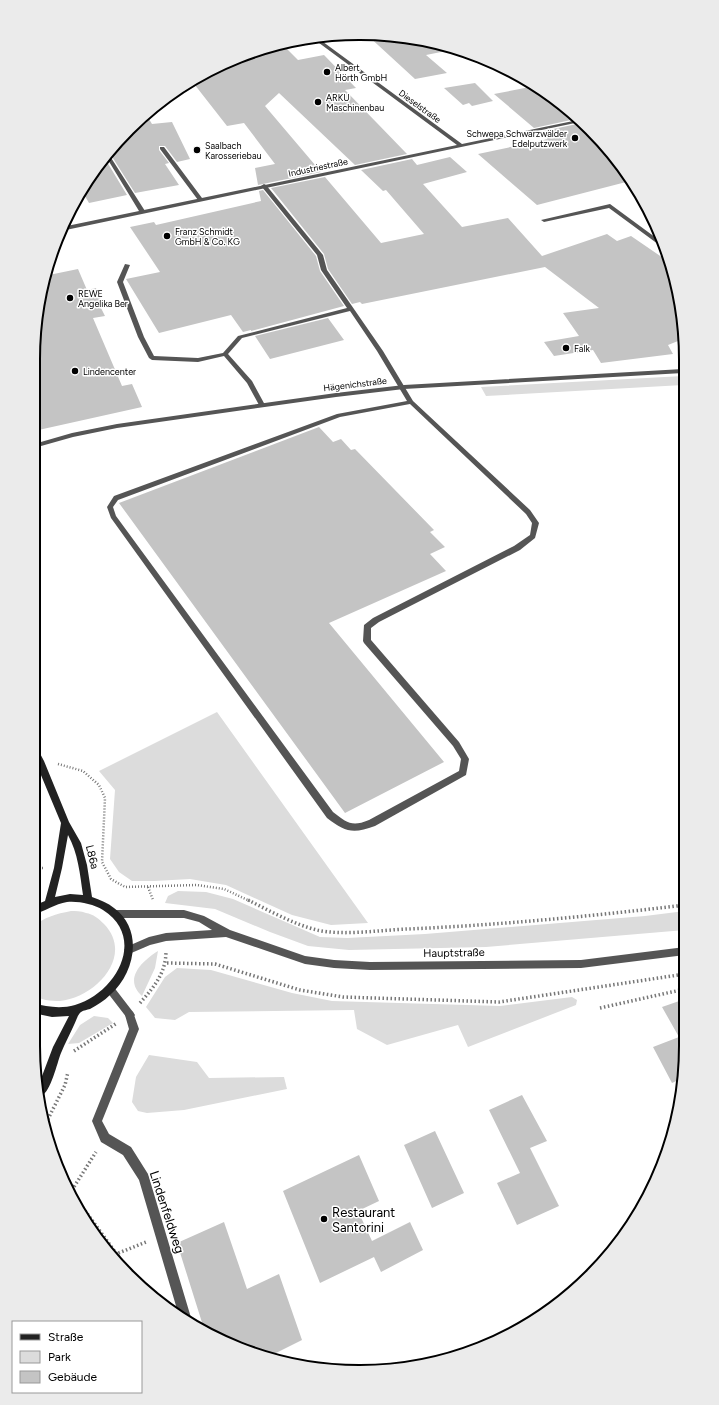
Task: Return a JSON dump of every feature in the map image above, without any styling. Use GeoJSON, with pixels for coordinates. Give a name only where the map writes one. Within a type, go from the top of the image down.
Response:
{"type":"FeatureCollection","features":[{"type":"Feature","properties":{"kind":"main road","name":"L86a"},"geometry":{"type":"LineString","coordinates":[[40,761],[65,823],[77,843],[83,865],[88,899]]}},
{"type":"Feature","properties":{"kind":"main road"},"geometry":{"type":"LineString","coordinates":[[49,903],[58,868],[65,823]]}},
{"type":"Feature","properties":{"kind":"main road"},"geometry":{"type":"LineString","coordinates":[[40,908],[49,903],[69,898],[88,899],[103,905],[116,914],[123,924],[128,936],[129,950],[126,963],[120,977],[110,989],[96,1000],[77,1009],[64,1012],[48,1012],[40,1010]]}},
{"type":"Feature","properties":{"kind":"main road"},"geometry":{"type":"LineString","coordinates":[[43,1087],[57,1050],[77,1009]]}},
{"type":"Feature","properties":{"kind":"street","name":"Dieselstraße"},"geometry":{"type":"LineString","coordinates":[[321,43],[460,145]]}},
{"type":"Feature","properties":{"kind":"street","name":"Industriestraße"},"geometry":{"type":"LineString","coordinates":[[69,227],[573,122]]}},
{"type":"Feature","properties":{"kind":"street"},"geometry":{"type":"LineString","coordinates":[[162,148],[200,199]]}},
{"type":"Feature","properties":{"kind":"street"},"geometry":{"type":"LineString","coordinates":[[110,160],[142,211]]}},
{"type":"Feature","properties":{"kind":"street"},"geometry":{"type":"LineString","coordinates":[[264,186],[320,255],[324,270],[404,387],[411,402],[528,512],[536,523],[533,536],[517,548],[376,620],[367,627],[367,641],[456,744],[465,759],[463,773],[372,823],[361,828],[346,827],[330,816],[113,516],[110,506],[116,498],[339,415],[411,402]]}},
{"type":"Feature","properties":{"kind":"street"},"geometry":{"type":"LineString","coordinates":[[544,220],[610,206],[656,240]]}},
{"type":"Feature","properties":{"kind":"street"},"geometry":{"type":"LineString","coordinates":[[127,265],[120,282],[141,337],[152,358],[198,360],[225,354],[240,337],[351,309]]}},
{"type":"Feature","properties":{"kind":"street"},"geometry":{"type":"LineString","coordinates":[[225,354],[250,382],[262,405]]}},
{"type":"Feature","properties":{"kind":"street","name":"Hägenichstraße"},"geometry":{"type":"LineString","coordinates":[[40,444],[72,435],[117,426],[262,405],[404,387],[679,371]]}},
{"type":"Feature","properties":{"kind":"street","name":"Hauptstraße"},"geometry":{"type":"LineString","coordinates":[[116,914],[184,914],[201,919],[227,933],[305,960],[334,964],[370,966],[581,964],[679,952]]}},
{"type":"Feature","properties":{"kind":"street","name":"Hauptstraße"},"geometry":{"type":"LineString","coordinates":[[129,950],[149,940],[166,937],[227,933]]}},
{"type":"Feature","properties":{"kind":"street"},"geometry":{"type":"LineString","coordinates":[[105,1138],[97,1121],[134,1029],[130,1015],[110,989]]}},
{"type":"Feature","properties":{"kind":"street","name":"Lindenfeldweg"},"geometry":{"type":"LineString","coordinates":[[105,1138],[127,1151],[144,1178],[183,1312]]}},
{"type":"Feature","properties":{"kind":"path"},"geometry":{"type":"LineString","coordinates":[[40,761],[83,770],[99,785],[105,798],[102,862],[111,879],[125,887],[197,885],[224,889],[292,921],[318,930],[341,932],[427,928],[613,914],[679,906]]}},
{"type":"Feature","properties":{"kind":"path"},"geometry":{"type":"LineString","coordinates":[[57,1050],[73,1052],[130,1015],[156,985],[167,963],[215,964],[300,990],[343,997],[499,1002],[679,975]]}},
{"type":"Feature","properties":{"kind":"path"},"geometry":{"type":"LineString","coordinates":[[600,1008],[679,990]]}},
{"type":"Feature","properties":{"kind":"path"},"geometry":{"type":"LineString","coordinates":[[73,1188],[105,1138]]}},
{"type":"Feature","properties":{"kind":"path"},"geometry":{"type":"LineString","coordinates":[[92,1220],[116,1252],[161,1237]]}},
{"type":"Feature","properties":{"kind":"green space"},"geometry":{"type":"Polygon","coordinates":[[[679,376],[679,385],[486,396],[481,387],[679,376]]]}},
{"type":"Feature","properties":{"kind":"green space"},"geometry":{"type":"Polygon","coordinates":[[[217,712],[368,923],[331,925],[292,915],[226,885],[190,879],[132,881],[119,872],[110,859],[115,790],[99,771],[217,712]]]}},
{"type":"Feature","properties":{"kind":"green space"},"geometry":{"type":"Polygon","coordinates":[[[178,891],[206,892],[233,899],[320,937],[347,938],[425,934],[645,916],[679,912],[679,931],[486,947],[349,950],[308,946],[215,909],[165,903],[168,896],[178,891]]]}},
{"type":"Feature","properties":{"kind":"green space"},"geometry":{"type":"Polygon","coordinates":[[[80,911],[91,914],[104,924],[112,936],[115,949],[113,962],[107,973],[97,984],[86,992],[73,998],[60,1001],[40,998],[40,922],[50,916],[60,913],[80,911]]]}},
{"type":"Feature","properties":{"kind":"green space"},"geometry":{"type":"Polygon","coordinates":[[[158,951],[155,968],[142,996],[134,983],[134,977],[141,965],[158,951]]]}},
{"type":"Feature","properties":{"kind":"green space"},"geometry":{"type":"Polygon","coordinates":[[[177,968],[211,970],[292,993],[332,1001],[500,1006],[572,997],[577,1000],[576,1005],[468,1047],[458,1025],[387,1045],[357,1029],[354,1010],[189,1012],[175,1020],[155,1018],[146,1007],[165,977],[177,968]]]}},
{"type":"Feature","properties":{"kind":"green space"},"geometry":{"type":"Polygon","coordinates":[[[94,1016],[108,1018],[113,1023],[79,1043],[68,1044],[80,1025],[94,1016]]]}},
{"type":"Feature","properties":{"kind":"green space"},"geometry":{"type":"Polygon","coordinates":[[[149,1055],[197,1062],[209,1078],[284,1077],[287,1089],[184,1110],[147,1113],[138,1111],[132,1102],[136,1077],[149,1055]]]}},
{"type":"Feature","properties":{"kind":"building"},"geometry":{"type":"Polygon","coordinates":[[[373,41],[422,46],[444,51],[426,55],[447,73],[415,79],[373,41]]]}},
{"type":"Feature","properties":{"kind":"building"},"geometry":{"type":"Polygon","coordinates":[[[287,49],[298,60],[324,55],[356,88],[345,90],[407,154],[355,165],[279,93],[265,106],[321,172],[258,185],[255,168],[275,164],[244,123],[227,126],[196,86],[237,64],[287,49]]]}},
{"type":"Feature","properties":{"kind":"building"},"geometry":{"type":"Polygon","coordinates":[[[475,83],[493,101],[472,106],[469,103],[463,105],[444,88],[475,83]]]}},
{"type":"Feature","properties":{"kind":"building"},"geometry":{"type":"Polygon","coordinates":[[[527,88],[554,106],[571,120],[534,128],[494,94],[527,88]]]}},
{"type":"Feature","properties":{"kind":"building"},"geometry":{"type":"Polygon","coordinates":[[[149,119],[152,124],[172,122],[190,159],[177,162],[165,146],[159,146],[159,150],[169,163],[165,164],[179,185],[135,193],[112,157],[149,119]]]}},
{"type":"Feature","properties":{"kind":"building"},"geometry":{"type":"Polygon","coordinates":[[[575,124],[600,149],[625,182],[537,205],[478,154],[548,139],[539,132],[575,124]]]}},
{"type":"Feature","properties":{"kind":"building"},"geometry":{"type":"Polygon","coordinates":[[[450,157],[467,172],[423,184],[462,227],[508,218],[542,256],[607,234],[617,241],[631,236],[662,257],[673,297],[676,318],[678,341],[668,345],[673,354],[601,363],[593,350],[554,356],[544,342],[579,336],[563,313],[599,308],[545,267],[362,304],[360,302],[352,304],[328,269],[324,254],[271,188],[325,177],[381,243],[424,234],[386,190],[383,191],[361,170],[412,159],[417,165],[450,157]]]}},
{"type":"Feature","properties":{"kind":"building"},"geometry":{"type":"Polygon","coordinates":[[[108,163],[127,195],[89,203],[85,196],[108,163]]]}},
{"type":"Feature","properties":{"kind":"building"},"geometry":{"type":"Polygon","coordinates":[[[263,190],[316,256],[320,271],[344,306],[251,331],[243,332],[231,315],[159,333],[126,279],[160,272],[130,227],[154,222],[156,225],[261,201],[259,191],[263,190]]]}},
{"type":"Feature","properties":{"kind":"building","name":"Lindencenter"},"geometry":{"type":"Polygon","coordinates":[[[78,269],[87,290],[96,288],[103,305],[100,306],[105,316],[93,318],[122,386],[132,384],[142,407],[40,430],[41,339],[46,297],[52,274],[78,269]]]}},
{"type":"Feature","properties":{"kind":"building"},"geometry":{"type":"Polygon","coordinates":[[[328,318],[344,340],[270,359],[255,336],[328,318]]]}},
{"type":"Feature","properties":{"kind":"building"},"geometry":{"type":"Polygon","coordinates":[[[319,427],[333,442],[341,439],[351,450],[355,449],[434,530],[430,532],[445,547],[430,554],[446,571],[329,623],[444,762],[345,813],[119,503],[319,427]]]}},
{"type":"Feature","properties":{"kind":"building"},"geometry":{"type":"Polygon","coordinates":[[[679,1001],[679,1037],[662,1007],[679,1001]]]}},
{"type":"Feature","properties":{"kind":"building"},"geometry":{"type":"Polygon","coordinates":[[[679,1037],[677,1081],[672,1083],[653,1047],[679,1037]]]}},
{"type":"Feature","properties":{"kind":"building"},"geometry":{"type":"Polygon","coordinates":[[[522,1095],[547,1141],[530,1148],[559,1206],[517,1225],[497,1183],[520,1173],[489,1110],[522,1095]]]}},
{"type":"Feature","properties":{"kind":"building"},"geometry":{"type":"Polygon","coordinates":[[[435,1131],[464,1193],[432,1208],[404,1145],[435,1131]]]}},
{"type":"Feature","properties":{"kind":"building","name":"Restaurant Santorini"},"geometry":{"type":"Polygon","coordinates":[[[359,1155],[379,1201],[358,1211],[372,1241],[410,1222],[423,1250],[381,1272],[374,1257],[320,1283],[283,1191],[359,1155]]]}},
{"type":"Feature","properties":{"kind":"building"},"geometry":{"type":"Polygon","coordinates":[[[224,1222],[247,1289],[279,1274],[302,1340],[275,1353],[237,1341],[202,1323],[177,1243],[224,1222]]]}},
{"type":"Feature","properties":{"kind":"place","name":"Albert Hörth GmbH"},"geometry":{"type":"Point","coordinates":[327,72]}},
{"type":"Feature","properties":{"kind":"place","name":"ARKU Maschinenbau"},"geometry":{"type":"Point","coordinates":[318,102]}},
{"type":"Feature","properties":{"kind":"place","name":"Schwepa Schwarzwälder Edelputzwerk"},"geometry":{"type":"Point","coordinates":[575,138]}},
{"type":"Feature","properties":{"kind":"place","name":"Saalbach Karosseriebau"},"geometry":{"type":"Point","coordinates":[197,150]}},
{"type":"Feature","properties":{"kind":"place","name":"Franz Schmidt GmbH & Co. KG"},"geometry":{"type":"Point","coordinates":[167,236]}},
{"type":"Feature","properties":{"kind":"place","name":"REWE Angelika Ber"},"geometry":{"type":"Point","coordinates":[70,298]}},
{"type":"Feature","properties":{"kind":"place","name":"Falk"},"geometry":{"type":"Point","coordinates":[566,348]}},
{"type":"Feature","properties":{"kind":"place","name":"Lindencenter"},"geometry":{"type":"Point","coordinates":[75,371]}},
{"type":"Feature","properties":{"kind":"place","name":"Restaurant Santorini"},"geometry":{"type":"Point","coordinates":[324,1219]}}]}
